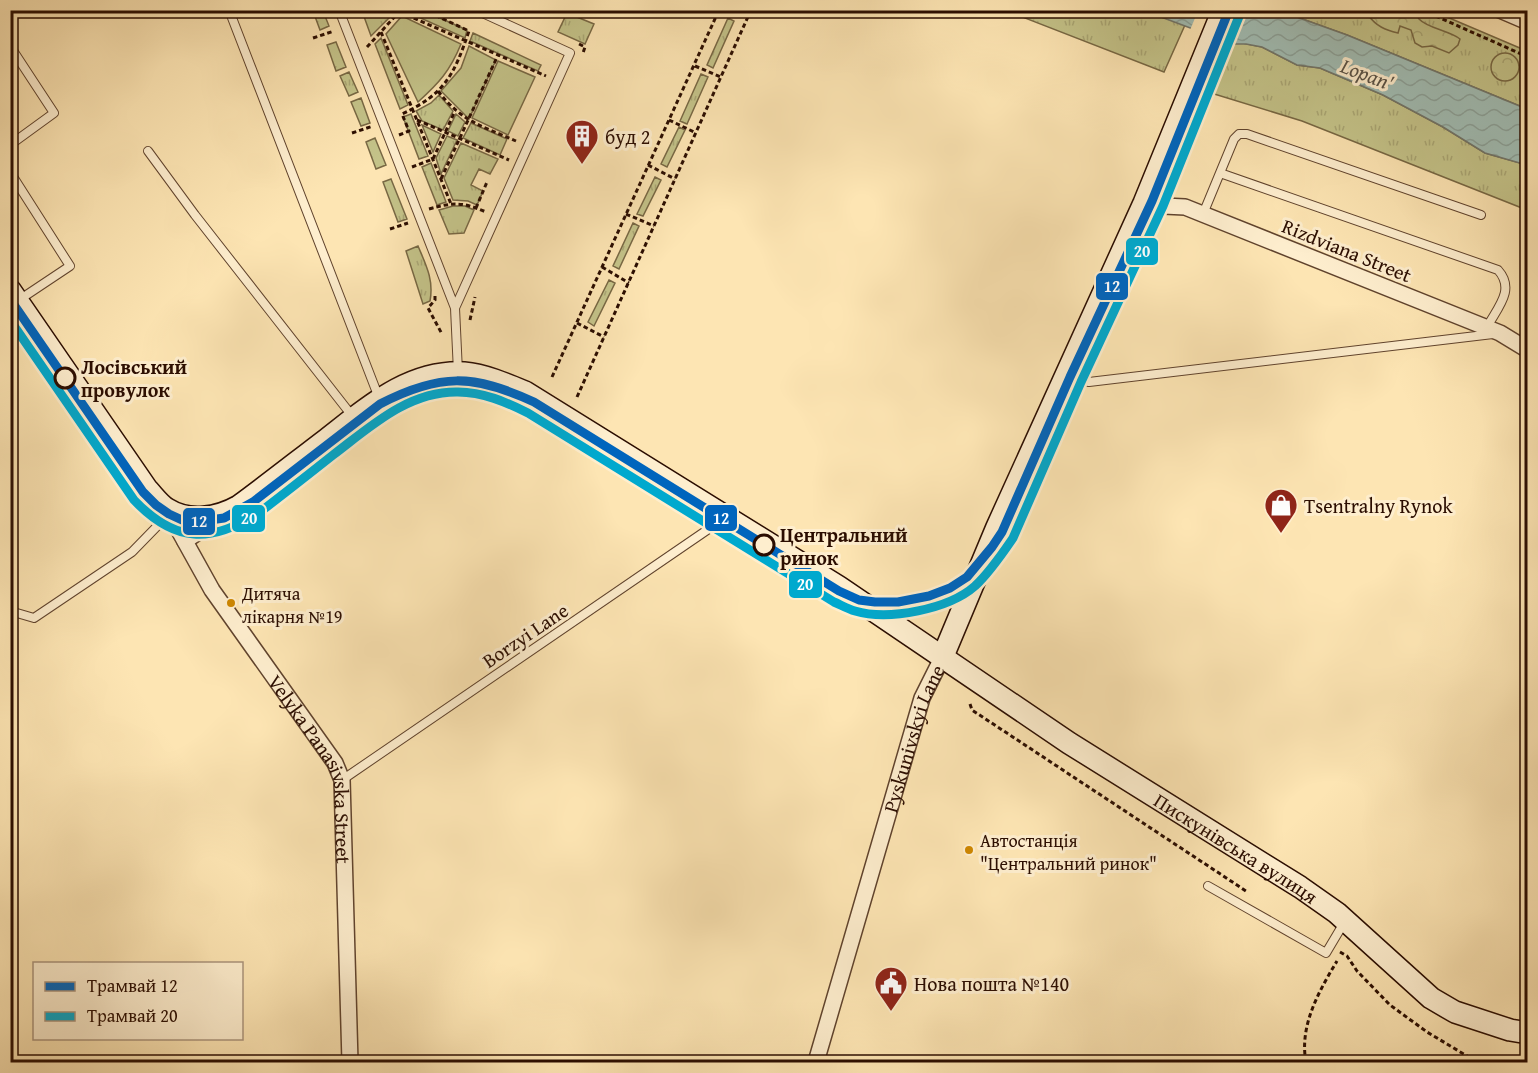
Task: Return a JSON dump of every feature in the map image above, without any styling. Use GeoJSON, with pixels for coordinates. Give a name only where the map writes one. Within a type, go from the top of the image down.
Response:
{"type":"FeatureCollection","features":[{"type":"Feature","properties":{"kind":"street","name":"Pyskunivskyi Lane"},"geometry":{"type":"LineString","coordinates":[[816,1062],[922,698],[943,656],[997,526],[1147,198],[1223,10]]}},
{"type":"Feature","properties":{"kind":"street"},"geometry":{"type":"LineString","coordinates":[[1500,10],[1527,19]]}},
{"type":"Feature","properties":{"kind":"street","name":"Rizdviana Street"},"geometry":{"type":"LineString","coordinates":[[1147,198],[1164,206],[1185,207],[1203,214],[1493,331],[1527,350]]}},
{"type":"Feature","properties":{"kind":"street","name":"Velyka Panasivska Street"},"geometry":{"type":"LineString","coordinates":[[14,295],[141,481],[170,511],[212,590],[335,763],[342,780],[350,1062]]}},
{"type":"Feature","properties":{"kind":"street","name":"Пискунівська вулиця"},"geometry":{"type":"LineString","coordinates":[[225,514],[247,500],[380,399],[412,382],[458,373],[487,377],[512,386],[541,400],[839,586],[1069,743],[1300,887],[1346,921],[1431,998],[1455,1012],[1499,1027],[1527,1033]]}},
{"type":"Feature","properties":{"kind":"street"},"geometry":{"type":"LineString","coordinates":[[170,511],[195,517],[225,514]]}},
{"type":"Feature","properties":{"kind":"street"},"geometry":{"type":"LineString","coordinates":[[185,541],[225,514]]}},
{"type":"Feature","properties":{"kind":"lane"},"geometry":{"type":"LineString","coordinates":[[229,10],[380,399]]}},
{"type":"Feature","properties":{"kind":"lane"},"geometry":{"type":"LineString","coordinates":[[339,10],[455,308],[458,373]]}},
{"type":"Feature","properties":{"kind":"lane"},"geometry":{"type":"LineString","coordinates":[[455,308],[570,53],[476,10]]}},
{"type":"Feature","properties":{"kind":"lane"},"geometry":{"type":"LineString","coordinates":[[10,46],[54,113],[10,145]]}},
{"type":"Feature","properties":{"kind":"lane"},"geometry":{"type":"LineString","coordinates":[[1203,214],[1234,139],[1239,134],[1247,134],[1481,215]]}},
{"type":"Feature","properties":{"kind":"lane"},"geometry":{"type":"LineString","coordinates":[[148,151],[195,215],[354,418]]}},
{"type":"Feature","properties":{"kind":"lane"},"geometry":{"type":"LineString","coordinates":[[10,172],[70,266],[14,295]]}},
{"type":"Feature","properties":{"kind":"lane"},"geometry":{"type":"LineString","coordinates":[[1066,376],[1089,382],[1493,331],[1506,290],[1506,282],[1498,270],[1220,173]]}},
{"type":"Feature","properties":{"kind":"lane"},"geometry":{"type":"LineString","coordinates":[[10,611],[34,618],[132,552],[170,511]]}},
{"type":"Feature","properties":{"kind":"lane","name":"Borzyi Lane"},"geometry":{"type":"LineString","coordinates":[[342,780],[713,526],[722,513]]}},
{"type":"Feature","properties":{"kind":"lane"},"geometry":{"type":"LineString","coordinates":[[1208,886],[1326,953],[1346,921]]}},
{"type":"Feature","properties":{"kind":"path"},"geometry":{"type":"LineString","coordinates":[[389,139],[409,131],[402,114],[427,101],[438,91],[458,65],[470,31],[424,10]]}},
{"type":"Feature","properties":{"kind":"path"},"geometry":{"type":"LineString","coordinates":[[552,377],[719,10]]}},
{"type":"Feature","properties":{"kind":"path"},"geometry":{"type":"LineString","coordinates":[[577,398],[751,10]]}},
{"type":"Feature","properties":{"kind":"path"},"geometry":{"type":"LineString","coordinates":[[1422,10],[1527,57]]}},
{"type":"Feature","properties":{"kind":"path"},"geometry":{"type":"LineString","coordinates":[[357,58],[400,11],[558,81]]}},
{"type":"Feature","properties":{"kind":"path"},"geometry":{"type":"LineString","coordinates":[[313,38],[336,30]]}},
{"type":"Feature","properties":{"kind":"path"},"geometry":{"type":"LineString","coordinates":[[381,32],[451,204]]}},
{"type":"Feature","properties":{"kind":"path"},"geometry":{"type":"LineString","coordinates":[[441,179],[498,55]]}},
{"type":"Feature","properties":{"kind":"path"},"geometry":{"type":"LineString","coordinates":[[694,66],[720,78]]}},
{"type":"Feature","properties":{"kind":"path"},"geometry":{"type":"LineString","coordinates":[[438,91],[455,111],[468,120],[528,146]]}},
{"type":"Feature","properties":{"kind":"path"},"geometry":{"type":"LineString","coordinates":[[402,171],[433,159],[455,111]]}},
{"type":"Feature","properties":{"kind":"path"},"geometry":{"type":"LineString","coordinates":[[417,120],[520,165]]}},
{"type":"Feature","properties":{"kind":"path"},"geometry":{"type":"LineString","coordinates":[[669,120],[696,133]]}},
{"type":"Feature","properties":{"kind":"path"},"geometry":{"type":"LineString","coordinates":[[352,134],[374,125]]}},
{"type":"Feature","properties":{"kind":"path"},"geometry":{"type":"LineString","coordinates":[[648,165],[675,179]]}},
{"type":"Feature","properties":{"kind":"path"},"geometry":{"type":"LineString","coordinates":[[476,208],[487,182]]}},
{"type":"Feature","properties":{"kind":"path"},"geometry":{"type":"LineString","coordinates":[[418,213],[451,204],[466,204],[496,217]]}},
{"type":"Feature","properties":{"kind":"path"},"geometry":{"type":"LineString","coordinates":[[626,214],[654,226]]}},
{"type":"Feature","properties":{"kind":"path"},"geometry":{"type":"LineString","coordinates":[[390,229],[413,222]]}},
{"type":"Feature","properties":{"kind":"path"},"geometry":{"type":"LineString","coordinates":[[602,267],[629,283]]}},
{"type":"Feature","properties":{"kind":"path"},"geometry":{"type":"LineString","coordinates":[[577,322],[604,337]]}},
{"type":"Feature","properties":{"kind":"path"},"geometry":{"type":"LineString","coordinates":[[1306,1062],[1304,1050],[1306,1024],[1342,953]]}},
{"type":"Feature","properties":{"kind":"path"},"geometry":{"type":"LineString","coordinates":[[1455,1060],[1472,1059]]}},
{"type":"Feature","properties":{"kind":"green space"},"geometry":{"type":"Polygon","coordinates":[[[313,11],[323,11],[329,26],[320,30],[313,11]]]}},
{"type":"Feature","properties":{"kind":"green space"},"geometry":{"type":"Polygon","coordinates":[[[362,11],[396,11],[371,36],[362,11]]]}},
{"type":"Feature","properties":{"kind":"green space"},"geometry":{"type":"Polygon","coordinates":[[[405,11],[424,11],[467,30],[465,38],[405,11]]]}},
{"type":"Feature","properties":{"kind":"green space"},"geometry":{"type":"Polygon","coordinates":[[[1007,11],[1145,11],[1185,25],[1164,72],[1007,11]]]}},
{"type":"Feature","properties":{"kind":"green space"},"geometry":{"type":"Polygon","coordinates":[[[1280,11],[1433,11],[1527,51],[1527,109],[1347,35],[1280,11]]]}},
{"type":"Feature","properties":{"kind":"green space"},"geometry":{"type":"Polygon","coordinates":[[[1368,11],[1415,11],[1423,22],[1460,39],[1458,45],[1449,53],[1432,46],[1422,47],[1415,43],[1411,30],[1400,26],[1398,33],[1385,29],[1371,19],[1368,11]]]}},
{"type":"Feature","properties":{"kind":"green space"},"geometry":{"type":"Polygon","coordinates":[[[567,13],[594,24],[585,44],[558,32],[567,13]]]}},
{"type":"Feature","properties":{"kind":"green space"},"geometry":{"type":"Polygon","coordinates":[[[402,16],[461,44],[453,62],[443,76],[418,102],[386,34],[402,16]]]}},
{"type":"Feature","properties":{"kind":"green space"},"geometry":{"type":"Polygon","coordinates":[[[728,18],[734,21],[713,68],[707,65],[728,18]]]}},
{"type":"Feature","properties":{"kind":"green space"},"geometry":{"type":"Polygon","coordinates":[[[473,33],[541,65],[538,71],[470,41],[473,33]]]}},
{"type":"Feature","properties":{"kind":"green space"},"geometry":{"type":"Polygon","coordinates":[[[381,38],[408,105],[400,109],[375,44],[381,38]]]}},
{"type":"Feature","properties":{"kind":"green space"},"geometry":{"type":"Polygon","coordinates":[[[1232,41],[1262,47],[1297,65],[1320,68],[1383,95],[1443,127],[1485,153],[1527,165],[1527,210],[1302,121],[1211,93],[1232,41]]]}},
{"type":"Feature","properties":{"kind":"green space"},"geometry":{"type":"Polygon","coordinates":[[[336,42],[346,67],[336,71],[327,45],[336,42]]]}},
{"type":"Feature","properties":{"kind":"green space"},"geometry":{"type":"Polygon","coordinates":[[[469,46],[496,60],[469,119],[441,91],[461,68],[469,46]]]}},
{"type":"Feature","properties":{"kind":"green space"},"geometry":{"type":"Polygon","coordinates":[[[1505,53],[1515,57],[1519,67],[1515,77],[1505,81],[1495,77],[1491,67],[1495,57],[1505,53]]]}},
{"type":"Feature","properties":{"kind":"green space"},"geometry":{"type":"Polygon","coordinates":[[[498,61],[535,77],[508,135],[472,118],[498,61]]]}},
{"type":"Feature","properties":{"kind":"green space"},"geometry":{"type":"Polygon","coordinates":[[[349,72],[358,92],[349,96],[340,76],[349,72]]]}},
{"type":"Feature","properties":{"kind":"green space"},"geometry":{"type":"Polygon","coordinates":[[[701,74],[708,77],[687,124],[680,121],[701,74]]]}},
{"type":"Feature","properties":{"kind":"green space"},"geometry":{"type":"Polygon","coordinates":[[[439,95],[453,111],[443,130],[422,121],[416,111],[431,103],[439,95]]]}},
{"type":"Feature","properties":{"kind":"green space"},"geometry":{"type":"Polygon","coordinates":[[[361,98],[370,123],[361,126],[351,102],[361,98]]]}},
{"type":"Feature","properties":{"kind":"green space"},"geometry":{"type":"Polygon","coordinates":[[[411,114],[428,156],[419,159],[403,117],[411,114]]]}},
{"type":"Feature","properties":{"kind":"green space"},"geometry":{"type":"Polygon","coordinates":[[[456,114],[465,122],[458,136],[448,131],[456,114]]]}},
{"type":"Feature","properties":{"kind":"green space"},"geometry":{"type":"Polygon","coordinates":[[[471,123],[507,139],[500,155],[463,138],[471,123]]]}},
{"type":"Feature","properties":{"kind":"green space"},"geometry":{"type":"Polygon","coordinates":[[[422,125],[441,134],[433,152],[422,125]]]}},
{"type":"Feature","properties":{"kind":"green space"},"geometry":{"type":"Polygon","coordinates":[[[679,127],[685,130],[667,167],[661,164],[679,127]]]}},
{"type":"Feature","properties":{"kind":"green space"},"geometry":{"type":"Polygon","coordinates":[[[447,136],[457,140],[441,174],[436,158],[447,136]]]}},
{"type":"Feature","properties":{"kind":"green space"},"geometry":{"type":"Polygon","coordinates":[[[375,138],[386,165],[376,169],[366,142],[375,138]]]}},
{"type":"Feature","properties":{"kind":"green space"},"geometry":{"type":"Polygon","coordinates":[[[461,143],[498,159],[490,174],[479,169],[471,185],[483,191],[477,205],[468,201],[453,200],[444,178],[461,143]]]}},
{"type":"Feature","properties":{"kind":"green space"},"geometry":{"type":"Polygon","coordinates":[[[431,163],[446,202],[437,205],[422,167],[431,163]]]}},
{"type":"Feature","properties":{"kind":"green space"},"geometry":{"type":"Polygon","coordinates":[[[655,177],[661,180],[643,216],[637,214],[655,177]]]}},
{"type":"Feature","properties":{"kind":"green space"},"geometry":{"type":"Polygon","coordinates":[[[391,179],[407,219],[398,222],[383,182],[391,179]]]}},
{"type":"Feature","properties":{"kind":"green space"},"geometry":{"type":"Polygon","coordinates":[[[453,206],[465,206],[474,210],[464,233],[449,234],[439,210],[453,206]]]}},
{"type":"Feature","properties":{"kind":"green space"},"geometry":{"type":"Polygon","coordinates":[[[633,223],[639,226],[619,269],[613,266],[633,223]]]}},
{"type":"Feature","properties":{"kind":"green space"},"geometry":{"type":"Polygon","coordinates":[[[418,246],[431,286],[430,301],[423,304],[406,251],[418,246]]]}},
{"type":"Feature","properties":{"kind":"green space"},"geometry":{"type":"Polygon","coordinates":[[[609,280],[615,283],[594,326],[588,322],[609,280]]]}},
{"type":"Feature","properties":{"kind":"water","name":"Lopan'"},"geometry":{"type":"Polygon","coordinates":[[[1145,11],[1280,11],[1347,35],[1527,109],[1527,165],[1485,153],[1443,127],[1383,95],[1320,68],[1297,65],[1262,47],[1233,44],[1145,11]]]}},
{"type":"Feature","properties":{"kind":"pier"},"geometry":{"type":"Polygon","coordinates":[[[1198,11],[1247,11],[1232,46],[1190,30],[1198,11]]]}},
{"type":"Feature","properties":{"kind":"tram line","name":"12"},"geometry":{"type":"LineString","coordinates":[[10,299],[143,492],[156,505],[182,520],[196,522],[224,518],[253,502],[380,404],[401,394],[439,382],[474,382],[493,386],[534,402],[839,591],[859,600],[875,602],[898,602],[929,596],[950,588],[967,577],[1002,532],[1070,377],[1152,201],[1229,10]]}},
{"type":"Feature","properties":{"kind":"tram line","name":"20"},"geometry":{"type":"LineString","coordinates":[[10,320],[134,500],[164,525],[179,531],[209,534],[242,522],[260,512],[376,422],[406,404],[440,393],[467,392],[494,398],[528,413],[834,602],[852,610],[884,615],[935,607],[964,594],[975,586],[991,569],[1013,538],[1081,382],[1163,206],[1240,14]]}},
{"type":"Feature","properties":{"kind":"place","name":"буд 2"},"geometry":{"type":"Point","coordinates":[582,165]}},
{"type":"Feature","properties":{"kind":"place","name":"Лосівський провулок"},"geometry":{"type":"Point","coordinates":[65,378]}},
{"type":"Feature","properties":{"kind":"place","name":"Tsentralny Rynok"},"geometry":{"type":"Point","coordinates":[1281,534]}},
{"type":"Feature","properties":{"kind":"place","name":"Центральний ринок"},"geometry":{"type":"Point","coordinates":[764,545]}},
{"type":"Feature","properties":{"kind":"place","name":"Дитяча лікарня №19"},"geometry":{"type":"Point","coordinates":[231,603]}},
{"type":"Feature","properties":{"kind":"place","name":"Автостанція \"Центральний ринок\""},"geometry":{"type":"Point","coordinates":[969,850]}},
{"type":"Feature","properties":{"kind":"place","name":"Нова пошта №140"},"geometry":{"type":"Point","coordinates":[891,1012]}}]}
